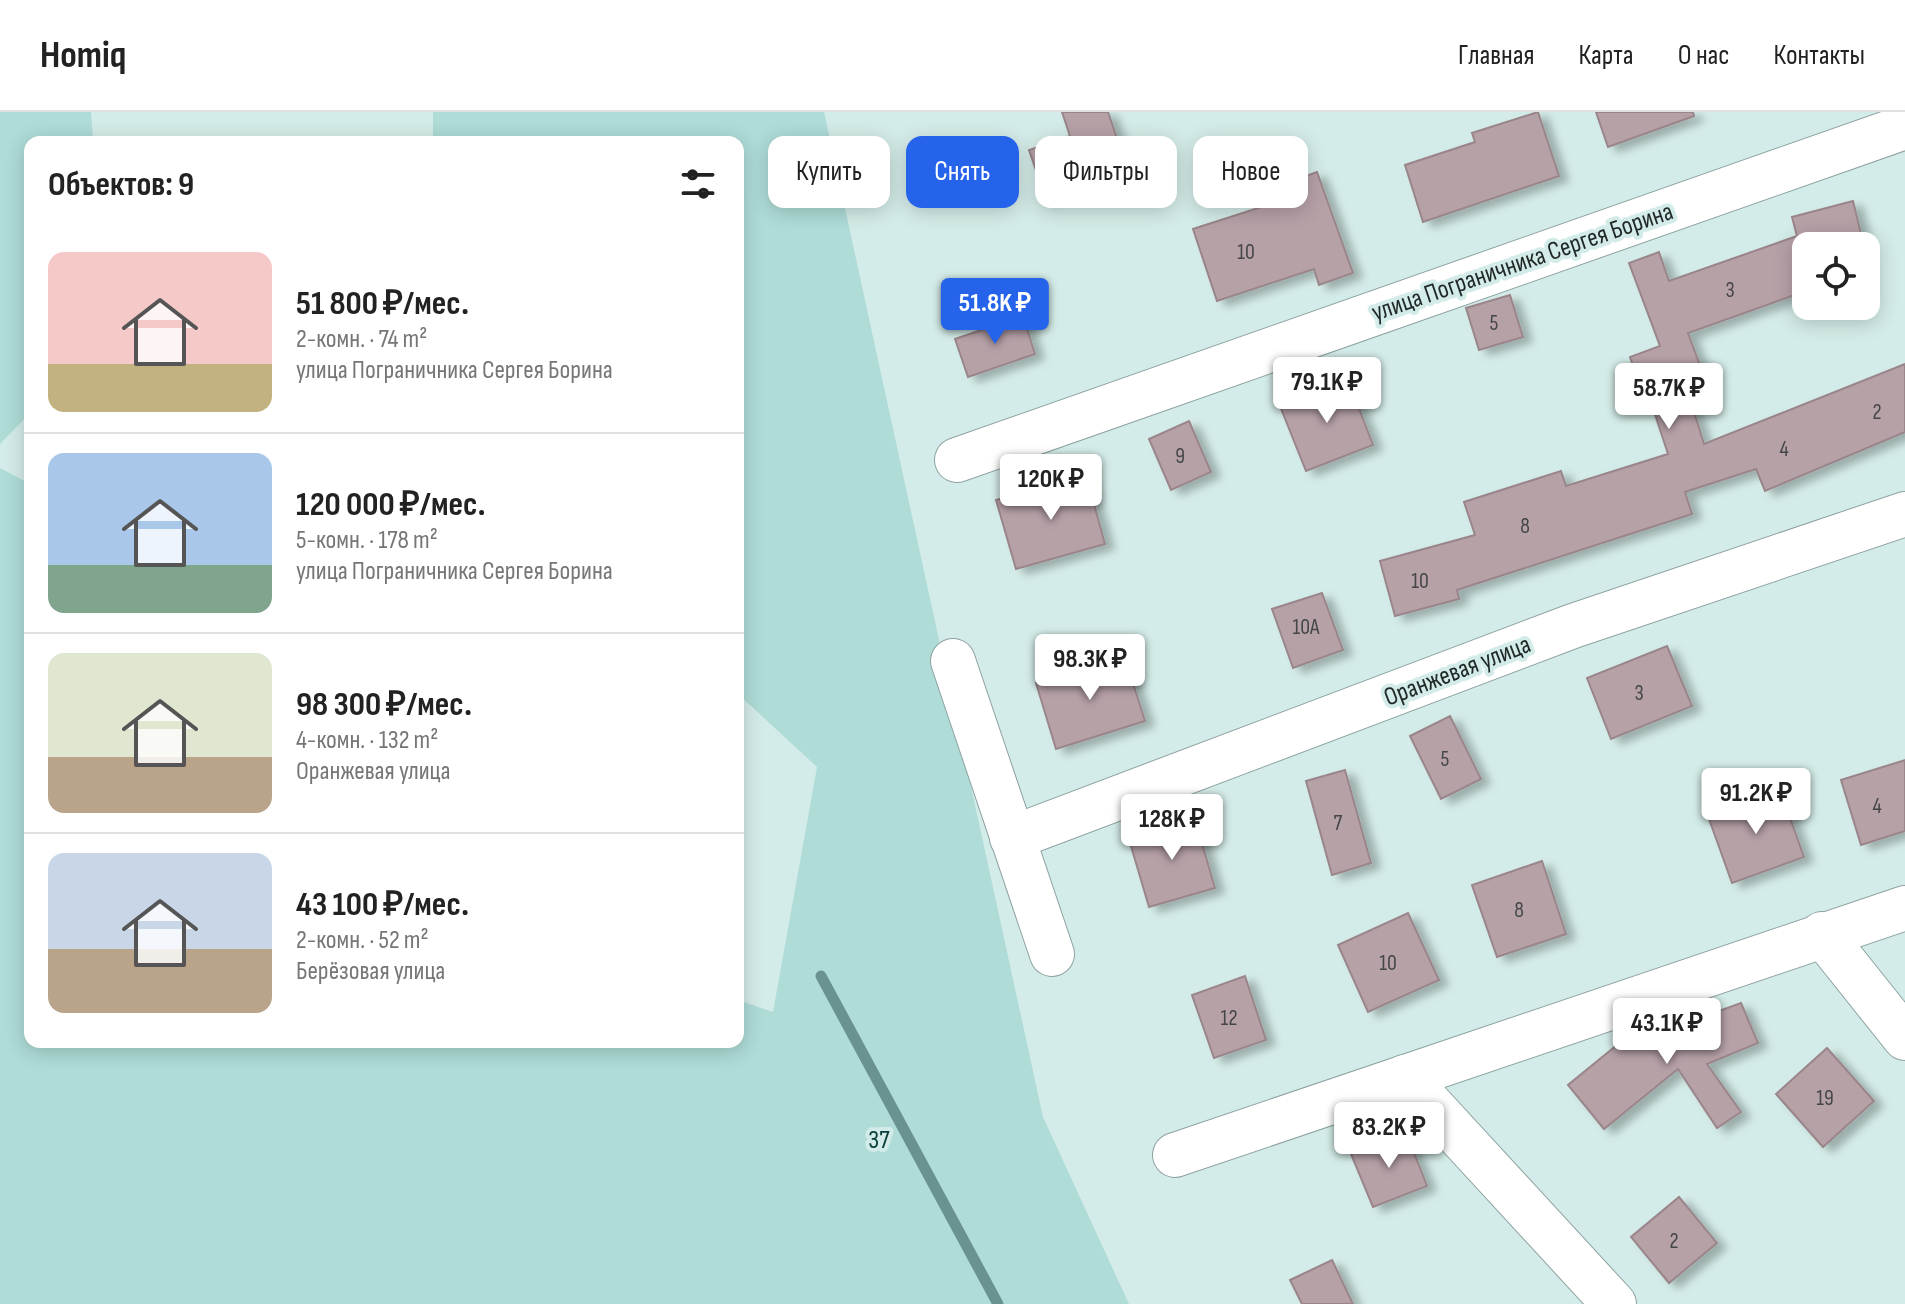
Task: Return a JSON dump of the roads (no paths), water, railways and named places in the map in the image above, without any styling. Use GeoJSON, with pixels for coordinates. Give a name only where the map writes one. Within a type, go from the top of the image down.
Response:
{"type":"FeatureCollection","features":[{"type":"Feature","properties":{"kind":"street","name":"улица Пограничника Сергея Борина"},"geometry":{"type":"LineString","coordinates":[[957,460],[1905,127]]}},
{"type":"Feature","properties":{"kind":"street","name":"Оранжевая улица"},"geometry":{"type":"LineString","coordinates":[[1012,838],[1573,626],[1905,514]]}},
{"type":"Feature","properties":{"kind":"street"},"geometry":{"type":"LineString","coordinates":[[953,661],[1052,954]]}},
{"type":"Feature","properties":{"kind":"street"},"geometry":{"type":"LineString","coordinates":[[1175,1155],[1905,908]]}},
{"type":"Feature","properties":{"kind":"street"},"geometry":{"type":"LineString","coordinates":[[1822,934],[1905,1038]]}},
{"type":"Feature","properties":{"kind":"street"},"geometry":{"type":"LineString","coordinates":[[1405,1077],[1614,1304]]}},
{"type":"Feature","properties":{"kind":"waterway"},"geometry":{"type":"LineString","coordinates":[[821,976],[998,1304]]}},
{"type":"Feature","properties":{"kind":"park label","name":"37"},"geometry":{"type":"Point","coordinates":[879,1139]}}]}
